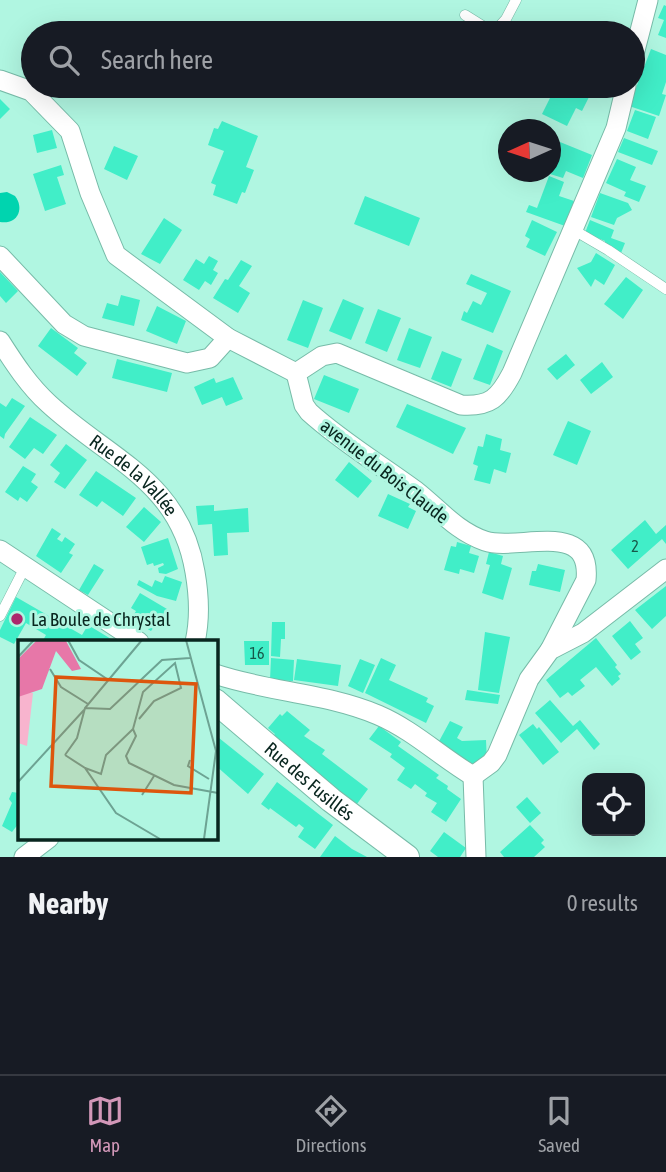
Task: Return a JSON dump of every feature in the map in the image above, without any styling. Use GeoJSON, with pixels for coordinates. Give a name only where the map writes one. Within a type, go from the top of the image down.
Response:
{"type":"FeatureCollection","features":[{"type":"Feature","properties":{"kind":"street"},"geometry":{"type":"LineString","coordinates":[[643,21],[648,0]]}},
{"type":"Feature","properties":{"kind":"street"},"geometry":{"type":"LineString","coordinates":[[0,80],[21,87]]}},
{"type":"Feature","properties":{"kind":"street"},"geometry":{"type":"LineString","coordinates":[[38,98],[70,131],[90,193],[116,255],[228,338],[296,373],[322,356],[337,353],[461,405],[477,405],[491,400],[504,389],[616,128],[623,98]]}},
{"type":"Feature","properties":{"kind":"street"},"geometry":{"type":"LineString","coordinates":[[0,256],[64,324],[84,336],[187,363],[210,358],[228,338]]}},
{"type":"Feature","properties":{"kind":"street","name":"Rue de la Vallée"},"geometry":{"type":"LineString","coordinates":[[0,341],[25,378],[47,403],[146,481],[170,506],[183,531],[193,562],[197,585],[195,640]]}},
{"type":"Feature","properties":{"kind":"street","name":"avenue du Bois Claude"},"geometry":{"type":"LineString","coordinates":[[296,373],[300,394],[309,412],[418,493],[464,531],[488,542],[503,544],[554,540],[570,545],[578,551],[586,567],[586,580],[550,650],[529,679],[496,755],[491,763],[473,776]]}},
{"type":"Feature","properties":{"kind":"street"},"geometry":{"type":"LineString","coordinates":[[0,550],[136,640]]}},
{"type":"Feature","properties":{"kind":"street"},"geometry":{"type":"LineString","coordinates":[[550,650],[583,633],[666,569]]}},
{"type":"Feature","properties":{"kind":"street"},"geometry":{"type":"LineString","coordinates":[[217,675],[346,704],[380,716],[413,734],[473,776],[475,857]]}},
{"type":"Feature","properties":{"kind":"street","name":"Rue des Fusillés"},"geometry":{"type":"LineString","coordinates":[[217,703],[323,794],[407,857]]}},
{"type":"Feature","properties":{"kind":"street"},"geometry":{"type":"LineString","coordinates":[[24,857],[48,839]]}},
{"type":"Feature","properties":{"kind":"lane"},"geometry":{"type":"LineString","coordinates":[[504,21],[516,0]]}},
{"type":"Feature","properties":{"kind":"lane"},"geometry":{"type":"LineString","coordinates":[[465,15],[475,21]]}},
{"type":"Feature","properties":{"kind":"lane"},"geometry":{"type":"LineString","coordinates":[[572,229],[666,289]]}},
{"type":"Feature","properties":{"kind":"lane"},"geometry":{"type":"LineString","coordinates":[[0,616],[25,567]]}},
{"type":"Feature","properties":{"kind":"shaded area"},"geometry":{"type":"Polygon","coordinates":[[[7,192],[15,196],[19,211],[15,219],[0,222],[0,193],[7,192]]]}},
{"type":"Feature","properties":{"kind":"building"},"geometry":{"type":"Polygon","coordinates":[[[664,5],[666,38],[658,35],[664,20],[658,18],[664,5]]]}},
{"type":"Feature","properties":{"kind":"building"},"geometry":{"type":"Polygon","coordinates":[[[651,49],[666,55],[666,82],[662,94],[666,95],[659,116],[629,106],[632,98],[645,98],[645,65],[651,49]]]}},
{"type":"Feature","properties":{"kind":"building"},"geometry":{"type":"Polygon","coordinates":[[[550,98],[588,98],[582,111],[576,108],[567,126],[561,123],[561,119],[552,119],[542,114],[550,98]]]}},
{"type":"Feature","properties":{"kind":"building"},"geometry":{"type":"Polygon","coordinates":[[[0,99],[10,109],[0,119],[0,99]]]}},
{"type":"Feature","properties":{"kind":"building"},"geometry":{"type":"Polygon","coordinates":[[[635,110],[656,117],[648,139],[627,131],[635,110]]]}},
{"type":"Feature","properties":{"kind":"building"},"geometry":{"type":"Polygon","coordinates":[[[222,121],[258,136],[246,167],[254,170],[245,193],[242,192],[237,204],[213,195],[216,185],[211,183],[224,151],[208,145],[214,128],[218,129],[222,121]]]}},
{"type":"Feature","properties":{"kind":"building"},"geometry":{"type":"Polygon","coordinates":[[[52,130],[57,148],[37,153],[33,135],[52,130]]]}},
{"type":"Feature","properties":{"kind":"building"},"geometry":{"type":"Polygon","coordinates":[[[624,138],[658,151],[652,165],[618,152],[624,138]]]}},
{"type":"Feature","properties":{"kind":"building"},"geometry":{"type":"Polygon","coordinates":[[[561,142],[592,155],[583,178],[566,171],[563,178],[561,142]]]}},
{"type":"Feature","properties":{"kind":"building"},"geometry":{"type":"Polygon","coordinates":[[[114,146],[138,156],[127,180],[104,169],[114,146]]]}},
{"type":"Feature","properties":{"kind":"building"},"geometry":{"type":"Polygon","coordinates":[[[617,159],[636,167],[630,180],[646,186],[639,202],[624,196],[626,192],[606,183],[617,159]]]}},
{"type":"Feature","properties":{"kind":"building"},"geometry":{"type":"Polygon","coordinates":[[[61,165],[64,175],[57,177],[66,204],[45,211],[33,174],[61,165]]]}},
{"type":"Feature","properties":{"kind":"building"},"geometry":{"type":"Polygon","coordinates":[[[547,182],[564,182],[559,196],[574,201],[565,226],[526,212],[529,205],[537,208],[547,182]]]}},
{"type":"Feature","properties":{"kind":"building"},"geometry":{"type":"Polygon","coordinates":[[[600,193],[628,203],[632,210],[617,218],[614,225],[591,217],[600,193]]]}},
{"type":"Feature","properties":{"kind":"building"},"geometry":{"type":"Polygon","coordinates":[[[365,196],[420,218],[409,246],[354,224],[365,196]]]}},
{"type":"Feature","properties":{"kind":"building"},"geometry":{"type":"Polygon","coordinates":[[[164,218],[182,230],[160,264],[141,254],[164,218]]]}},
{"type":"Feature","properties":{"kind":"building"},"geometry":{"type":"Polygon","coordinates":[[[532,220],[557,232],[545,256],[526,247],[530,239],[525,236],[532,220]]]}},
{"type":"Feature","properties":{"kind":"building"},"geometry":{"type":"Polygon","coordinates":[[[590,220],[614,230],[611,238],[625,243],[621,253],[605,244],[605,241],[585,233],[590,220]]]}},
{"type":"Feature","properties":{"kind":"building"},"geometry":{"type":"Polygon","coordinates":[[[596,253],[615,265],[604,285],[595,279],[591,287],[577,268],[591,262],[596,253]]]}},
{"type":"Feature","properties":{"kind":"building"},"geometry":{"type":"Polygon","coordinates":[[[209,256],[218,261],[213,270],[218,273],[211,285],[205,281],[199,290],[183,280],[196,259],[204,264],[209,256]]]}},
{"type":"Feature","properties":{"kind":"building"},"geometry":{"type":"Polygon","coordinates":[[[241,260],[252,266],[239,286],[250,293],[238,313],[213,298],[241,260]]]}},
{"type":"Feature","properties":{"kind":"building"},"geometry":{"type":"Polygon","coordinates":[[[0,272],[18,291],[6,303],[0,296],[0,272]]]}},
{"type":"Feature","properties":{"kind":"building"},"geometry":{"type":"Polygon","coordinates":[[[471,274],[511,291],[493,333],[461,320],[464,311],[467,313],[473,301],[481,305],[487,293],[466,284],[471,274]]]}},
{"type":"Feature","properties":{"kind":"building"},"geometry":{"type":"Polygon","coordinates":[[[626,277],[643,290],[623,319],[604,304],[626,277]]]}},
{"type":"Feature","properties":{"kind":"building"},"geometry":{"type":"Polygon","coordinates":[[[121,295],[140,300],[134,326],[102,318],[107,303],[118,306],[121,295]]]}},
{"type":"Feature","properties":{"kind":"building"},"geometry":{"type":"Polygon","coordinates":[[[343,299],[364,308],[351,340],[329,331],[343,299]]]}},
{"type":"Feature","properties":{"kind":"building"},"geometry":{"type":"Polygon","coordinates":[[[303,300],[323,308],[308,348],[287,340],[303,300]]]}},
{"type":"Feature","properties":{"kind":"building"},"geometry":{"type":"Polygon","coordinates":[[[157,306],[186,321],[177,344],[146,331],[157,306]]]}},
{"type":"Feature","properties":{"kind":"building"},"geometry":{"type":"Polygon","coordinates":[[[378,309],[401,318],[387,352],[365,343],[378,309]]]}},
{"type":"Feature","properties":{"kind":"building"},"geometry":{"type":"Polygon","coordinates":[[[51,328],[78,348],[74,353],[87,363],[77,376],[38,346],[51,328]]]}},
{"type":"Feature","properties":{"kind":"building"},"geometry":{"type":"Polygon","coordinates":[[[409,328],[432,337],[420,368],[397,360],[409,328]]]}},
{"type":"Feature","properties":{"kind":"building"},"geometry":{"type":"Polygon","coordinates":[[[487,344],[503,351],[490,385],[473,379],[487,344]]]}},
{"type":"Feature","properties":{"kind":"building"},"geometry":{"type":"Polygon","coordinates":[[[442,351],[462,359],[451,387],[431,379],[442,351]]]}},
{"type":"Feature","properties":{"kind":"building"},"geometry":{"type":"Polygon","coordinates":[[[566,354],[575,365],[557,380],[547,369],[566,354]]]}},
{"type":"Feature","properties":{"kind":"building"},"geometry":{"type":"Polygon","coordinates":[[[117,359],[172,373],[167,392],[112,378],[117,359]]]}},
{"type":"Feature","properties":{"kind":"building"},"geometry":{"type":"Polygon","coordinates":[[[602,362],[613,377],[591,394],[580,380],[602,362]]]}},
{"type":"Feature","properties":{"kind":"building"},"geometry":{"type":"Polygon","coordinates":[[[324,375],[359,389],[349,413],[314,399],[324,375]]]}},
{"type":"Feature","properties":{"kind":"building"},"geometry":{"type":"Polygon","coordinates":[[[233,377],[243,399],[226,406],[222,397],[202,405],[194,387],[214,378],[216,383],[233,377]]]}},
{"type":"Feature","properties":{"kind":"building"},"geometry":{"type":"Polygon","coordinates":[[[12,398],[25,406],[4,439],[0,436],[0,403],[6,407],[12,398]]]}},
{"type":"Feature","properties":{"kind":"building"},"geometry":{"type":"Polygon","coordinates":[[[407,404],[466,428],[453,454],[396,427],[407,404]]]}},
{"type":"Feature","properties":{"kind":"building"},"geometry":{"type":"Polygon","coordinates":[[[30,417],[57,435],[43,454],[34,448],[25,459],[9,447],[30,417]]]}},
{"type":"Feature","properties":{"kind":"building"},"geometry":{"type":"Polygon","coordinates":[[[568,421],[591,431],[577,465],[553,455],[568,421]]]}},
{"type":"Feature","properties":{"kind":"building"},"geometry":{"type":"Polygon","coordinates":[[[486,434],[502,439],[500,450],[511,453],[506,473],[494,469],[490,484],[474,480],[478,466],[473,464],[478,446],[483,447],[486,434]]]}},
{"type":"Feature","properties":{"kind":"building"},"geometry":{"type":"Polygon","coordinates":[[[66,444],[87,460],[65,489],[54,482],[60,473],[50,465],[66,444]]]}},
{"type":"Feature","properties":{"kind":"building"},"geometry":{"type":"Polygon","coordinates":[[[349,462],[372,481],[358,498],[335,480],[349,462]]]}},
{"type":"Feature","properties":{"kind":"building"},"geometry":{"type":"Polygon","coordinates":[[[23,466],[36,474],[31,482],[38,487],[27,502],[20,497],[18,501],[5,492],[23,466]]]}},
{"type":"Feature","properties":{"kind":"building"},"geometry":{"type":"Polygon","coordinates":[[[96,471],[136,498],[123,516],[102,501],[97,507],[79,495],[96,471]]]}},
{"type":"Feature","properties":{"kind":"building"},"geometry":{"type":"Polygon","coordinates":[[[388,494],[410,504],[408,507],[416,511],[408,529],[378,516],[388,494]]]}},
{"type":"Feature","properties":{"kind":"building"},"geometry":{"type":"Polygon","coordinates":[[[214,505],[214,511],[248,508],[249,532],[227,533],[228,555],[214,556],[212,524],[198,525],[196,506],[214,505]]]}},
{"type":"Feature","properties":{"kind":"building"},"geometry":{"type":"Polygon","coordinates":[[[144,507],[161,522],[144,542],[126,527],[144,507]]]}},
{"type":"Feature","properties":{"kind":"building"},"geometry":{"type":"Polygon","coordinates":[[[645,520],[656,534],[666,525],[666,544],[662,539],[628,569],[611,550],[645,520]]]}},
{"type":"Feature","properties":{"kind":"building"},"geometry":{"type":"Polygon","coordinates":[[[52,528],[61,534],[57,539],[62,542],[65,537],[75,544],[69,553],[73,555],[61,573],[36,556],[52,528]]]}},
{"type":"Feature","properties":{"kind":"building"},"geometry":{"type":"Polygon","coordinates":[[[168,538],[178,569],[166,574],[159,573],[158,568],[164,565],[163,563],[147,565],[141,547],[168,538]]]}},
{"type":"Feature","properties":{"kind":"building"},"geometry":{"type":"Polygon","coordinates":[[[457,542],[471,546],[469,553],[479,556],[474,573],[460,569],[459,574],[444,570],[451,546],[456,547],[457,542]]]}},
{"type":"Feature","properties":{"kind":"building"},"geometry":{"type":"Polygon","coordinates":[[[489,552],[503,556],[501,564],[512,568],[503,600],[482,593],[490,565],[486,564],[489,552]]]}},
{"type":"Feature","properties":{"kind":"building"},"geometry":{"type":"Polygon","coordinates":[[[94,564],[104,570],[88,595],[79,590],[94,564]]]}},
{"type":"Feature","properties":{"kind":"building"},"geometry":{"type":"Polygon","coordinates":[[[538,564],[565,570],[560,592],[529,585],[532,571],[536,571],[538,564]]]}},
{"type":"Feature","properties":{"kind":"building"},"geometry":{"type":"Polygon","coordinates":[[[165,576],[182,582],[176,601],[157,596],[137,585],[139,580],[152,587],[155,580],[162,583],[165,576]]]}},
{"type":"Feature","properties":{"kind":"building"},"geometry":{"type":"Polygon","coordinates":[[[666,586],[666,616],[652,629],[635,610],[666,586]]]}},
{"type":"Feature","properties":{"kind":"building"},"geometry":{"type":"Polygon","coordinates":[[[140,593],[167,609],[151,631],[131,619],[136,611],[131,608],[140,593]]]}},
{"type":"Feature","properties":{"kind":"building"},"geometry":{"type":"Polygon","coordinates":[[[16,597],[82,635],[88,625],[113,640],[43,640],[46,635],[26,623],[14,644],[0,637],[0,630],[16,597]]]}},
{"type":"Feature","properties":{"kind":"building"},"geometry":{"type":"Polygon","coordinates":[[[630,621],[643,638],[635,644],[641,652],[631,660],[612,636],[630,621]]]}},
{"type":"Feature","properties":{"kind":"building"},"geometry":{"type":"Polygon","coordinates":[[[272,622],[285,622],[285,639],[281,639],[280,657],[271,656],[272,622]]]}},
{"type":"Feature","properties":{"kind":"building"},"geometry":{"type":"Polygon","coordinates":[[[485,632],[510,637],[499,693],[478,690],[485,632]]]}},
{"type":"Feature","properties":{"kind":"building"},"geometry":{"type":"Polygon","coordinates":[[[596,638],[617,665],[615,667],[621,674],[618,676],[620,679],[612,686],[596,667],[580,680],[585,686],[572,696],[568,692],[560,698],[546,680],[596,638]]]}},
{"type":"Feature","properties":{"kind":"building"},"geometry":{"type":"Polygon","coordinates":[[[244,641],[269,641],[269,665],[245,665],[244,641]]]}},
{"type":"Feature","properties":{"kind":"building"},"geometry":{"type":"Polygon","coordinates":[[[271,658],[294,660],[293,681],[270,680],[271,658]]]}},
{"type":"Feature","properties":{"kind":"building"},"geometry":{"type":"Polygon","coordinates":[[[381,658],[396,665],[389,680],[428,698],[426,702],[434,706],[426,723],[365,693],[381,658]]]}},
{"type":"Feature","properties":{"kind":"building"},"geometry":{"type":"Polygon","coordinates":[[[297,659],[341,665],[338,686],[294,680],[297,659]]]}},
{"type":"Feature","properties":{"kind":"building"},"geometry":{"type":"Polygon","coordinates":[[[360,659],[375,665],[363,693],[348,686],[360,659]]]}},
{"type":"Feature","properties":{"kind":"building"},"geometry":{"type":"Polygon","coordinates":[[[467,690],[500,695],[498,704],[465,700],[467,690]]]}},
{"type":"Feature","properties":{"kind":"building"},"geometry":{"type":"Polygon","coordinates":[[[550,700],[573,726],[580,720],[600,744],[594,750],[577,729],[561,743],[535,713],[550,700]]]}},
{"type":"Feature","properties":{"kind":"building"},"geometry":{"type":"Polygon","coordinates":[[[287,711],[310,730],[304,736],[325,750],[322,754],[368,789],[354,808],[288,756],[293,751],[273,736],[275,734],[268,728],[280,714],[282,716],[287,711]]]}},
{"type":"Feature","properties":{"kind":"building"},"geometry":{"type":"Polygon","coordinates":[[[450,721],[463,727],[457,738],[462,741],[486,740],[487,763],[460,764],[437,745],[450,721]]]}},
{"type":"Feature","properties":{"kind":"building"},"geometry":{"type":"Polygon","coordinates":[[[533,724],[537,729],[539,727],[559,752],[543,765],[519,735],[533,724]]]}},
{"type":"Feature","properties":{"kind":"building"},"geometry":{"type":"Polygon","coordinates":[[[379,726],[401,742],[398,746],[439,775],[436,778],[461,799],[446,822],[431,812],[437,803],[425,796],[427,793],[415,784],[411,789],[397,780],[405,768],[390,757],[392,754],[369,739],[379,726]]]}},
{"type":"Feature","properties":{"kind":"building"},"geometry":{"type":"Polygon","coordinates":[[[219,738],[264,774],[248,794],[217,767],[219,738]]]}},
{"type":"Feature","properties":{"kind":"building"},"geometry":{"type":"Polygon","coordinates":[[[277,782],[333,825],[315,849],[298,837],[304,828],[299,824],[296,827],[261,804],[277,782]]]}},
{"type":"Feature","properties":{"kind":"building"},"geometry":{"type":"Polygon","coordinates":[[[12,792],[18,793],[18,824],[12,832],[2,826],[12,803],[9,799],[12,792]]]}},
{"type":"Feature","properties":{"kind":"building"},"geometry":{"type":"Polygon","coordinates":[[[527,797],[541,813],[530,823],[516,807],[527,797]]]}},
{"type":"Feature","properties":{"kind":"building"},"geometry":{"type":"Polygon","coordinates":[[[530,825],[544,840],[541,843],[545,847],[534,857],[504,857],[500,852],[530,825]]]}},
{"type":"Feature","properties":{"kind":"building"},"geometry":{"type":"Polygon","coordinates":[[[444,832],[466,848],[460,857],[438,857],[430,851],[444,832]]]}},
{"type":"Feature","properties":{"kind":"building"},"geometry":{"type":"Polygon","coordinates":[[[335,836],[352,849],[367,857],[320,857],[335,836]]]}},
{"type":"Feature","properties":{"kind":"place","name":"La Boule de Chrystal"},"geometry":{"type":"Point","coordinates":[17,619]}}]}
